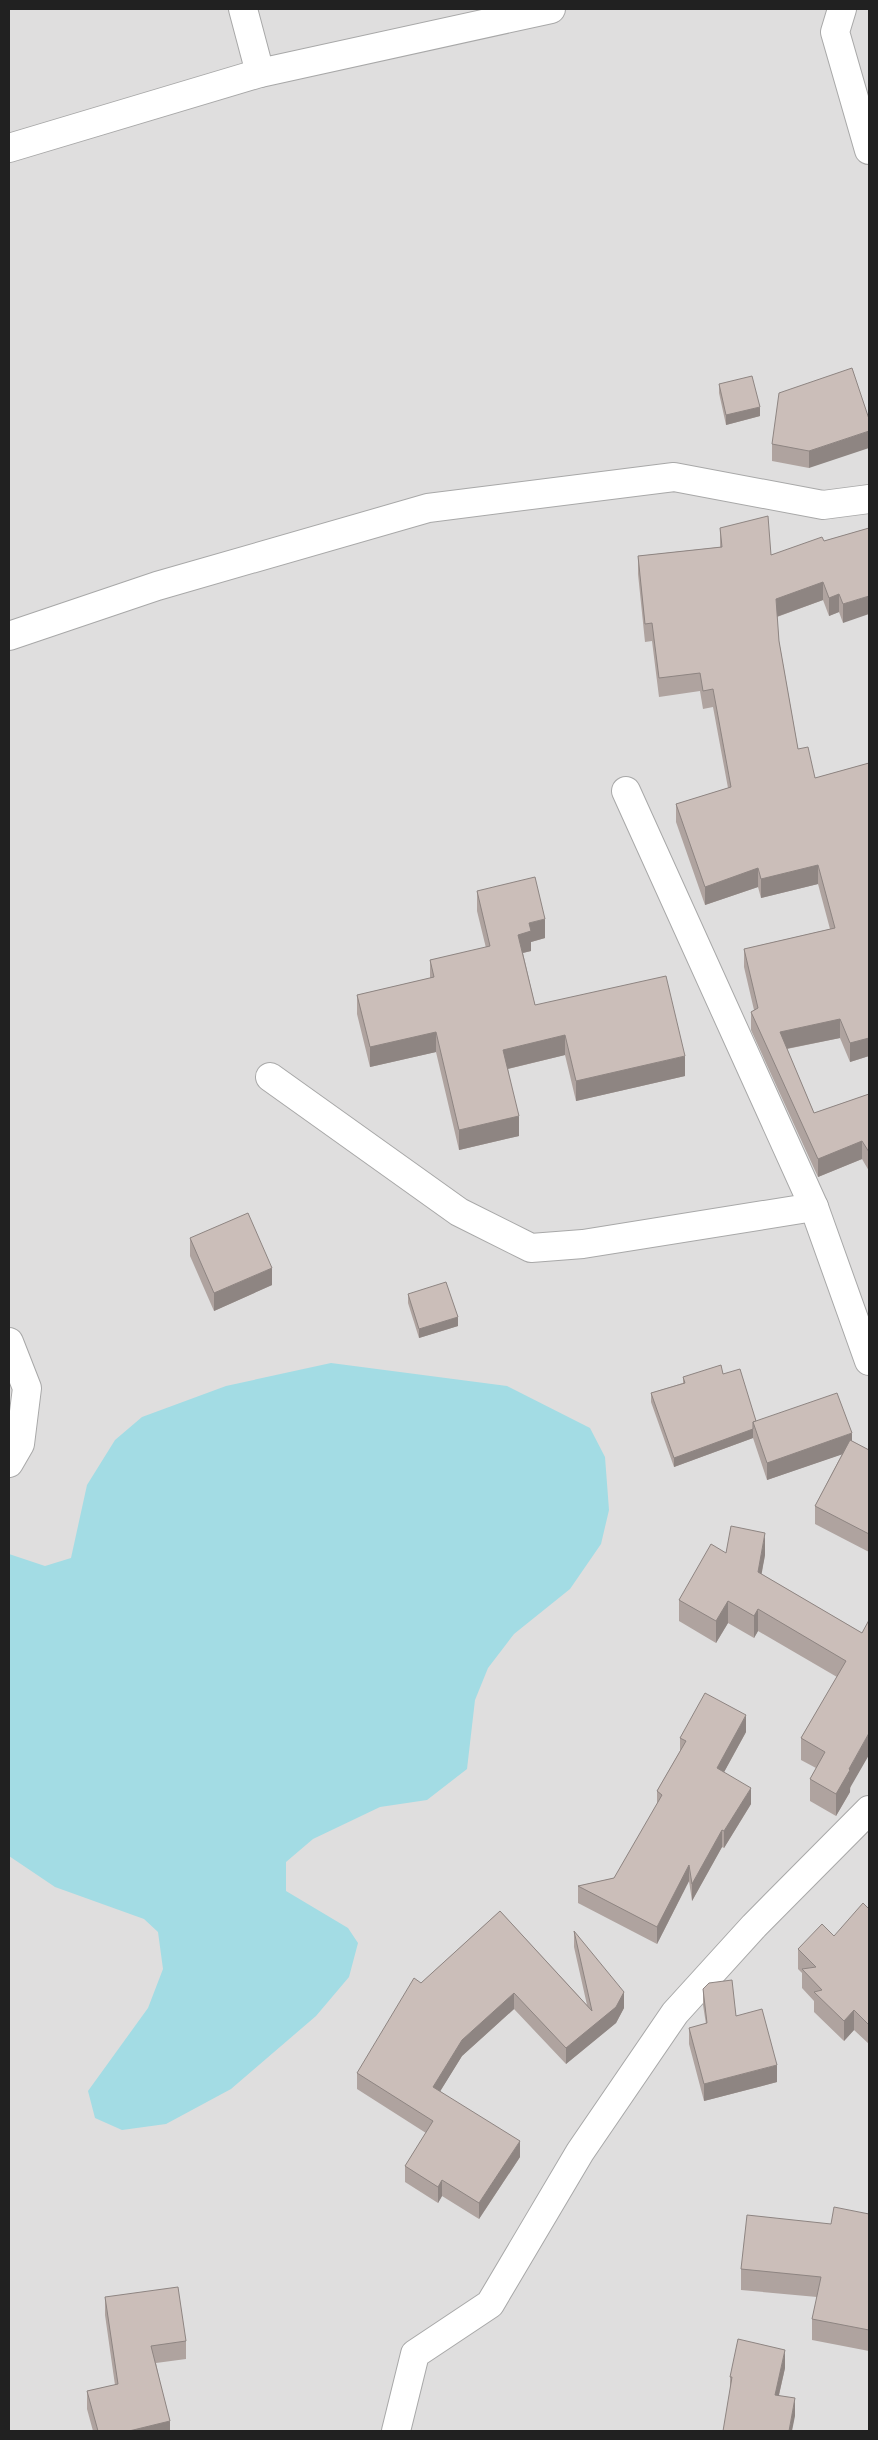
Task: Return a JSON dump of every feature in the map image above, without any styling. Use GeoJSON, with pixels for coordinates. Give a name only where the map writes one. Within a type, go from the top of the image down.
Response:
{"type":"FeatureCollection","features":[{"type":"Feature","properties":{"kind":"street"},"geometry":{"type":"LineString","coordinates":[[243,9],[260,73]]}},
{"type":"Feature","properties":{"kind":"street"},"geometry":{"type":"LineString","coordinates":[[9,148],[260,73],[552,9]]}},
{"type":"Feature","properties":{"kind":"street"},"geometry":{"type":"LineString","coordinates":[[842,9],[835,32],[869,150]]}},
{"type":"Feature","properties":{"kind":"street"},"geometry":{"type":"LineString","coordinates":[[9,636],[156,586],[428,508],[674,477],[823,504],[869,499]]}},
{"type":"Feature","properties":{"kind":"street"},"geometry":{"type":"LineString","coordinates":[[626,791],[814,1207],[869,1361]]}},
{"type":"Feature","properties":{"kind":"street"},"geometry":{"type":"LineString","coordinates":[[270,1077],[459,1212],[531,1248],[583,1244],[814,1207]]}},
{"type":"Feature","properties":{"kind":"street"},"geometry":{"type":"LineString","coordinates":[[9,1342],[27,1388],[20,1444],[9,1463]]}},
{"type":"Feature","properties":{"kind":"street"},"geometry":{"type":"LineString","coordinates":[[396,2431],[414,2354],[490,2304],[580,2152],[675,2013],[754,1926],[869,1810]]}},
{"type":"Feature","properties":{"kind":"shaded area"},"geometry":{"type":"Polygon","coordinates":[[[9,9],[869,9],[869,2431],[9,2431],[9,9]]]}},
{"type":"Feature","properties":{"kind":"water"},"geometry":{"type":"Polygon","coordinates":[[[331,1363],[507,1386],[590,1428],[605,1457],[609,1510],[601,1544],[570,1589],[514,1634],[488,1668],[475,1700],[467,1769],[427,1800],[380,1807],[313,1839],[286,1862],[286,1891],[348,1928],[358,1943],[349,1977],[316,2016],[231,2089],[166,2124],[122,2130],[95,2118],[88,2091],[148,2008],[163,1969],[158,1932],[144,1919],[55,1887],[9,1856],[9,1554],[45,1566],[71,1558],[87,1485],[115,1440],[142,1417],[226,1386],[331,1363]]]}},
{"type":"Feature","properties":{"kind":"building"},"geometry":{"type":"Polygon","coordinates":[[[852,368],[869,419],[869,431],[809,451],[772,444],[779,393],[852,368]]]}},
{"type":"Feature","properties":{"kind":"building"},"geometry":{"type":"Polygon","coordinates":[[[752,376],[760,407],[726,415],[719,384],[752,376]]]}},
{"type":"Feature","properties":{"kind":"building"},"geometry":{"type":"Polygon","coordinates":[[[768,516],[771,555],[822,537],[824,541],[869,528],[869,596],[843,604],[839,594],[829,598],[823,582],[776,599],[779,641],[798,749],[808,747],[815,778],[869,763],[869,1038],[850,1043],[840,1019],[780,1032],[814,1113],[869,1094],[869,1152],[862,1141],[818,1159],[751,1012],[758,1008],[744,949],[835,928],[818,865],[761,879],[758,868],[705,887],[676,804],[731,787],[713,689],[703,691],[700,673],[659,678],[652,623],[645,624],[638,556],[722,547],[720,528],[768,516]]]}},
{"type":"Feature","properties":{"kind":"building"},"geometry":{"type":"Polygon","coordinates":[[[535,877],[545,919],[529,923],[531,931],[518,935],[535,1005],[666,976],[685,1056],[576,1081],[565,1035],[503,1050],[519,1116],[459,1130],[436,1032],[370,1047],[357,995],[434,977],[430,960],[490,946],[477,891],[535,877]]]}},
{"type":"Feature","properties":{"kind":"building"},"geometry":{"type":"Polygon","coordinates":[[[248,1213],[272,1268],[214,1293],[190,1238],[248,1213]]]}},
{"type":"Feature","properties":{"kind":"building"},"geometry":{"type":"Polygon","coordinates":[[[446,1282],[458,1317],[419,1329],[408,1294],[446,1282]]]}},
{"type":"Feature","properties":{"kind":"building"},"geometry":{"type":"Polygon","coordinates":[[[721,1365],[723,1374],[740,1369],[756,1421],[753,1422],[753,1429],[674,1458],[651,1393],[685,1383],[683,1377],[721,1365]]]}},
{"type":"Feature","properties":{"kind":"building"},"geometry":{"type":"Polygon","coordinates":[[[837,1393],[852,1433],[767,1463],[753,1422],[837,1393]]]}},
{"type":"Feature","properties":{"kind":"building"},"geometry":{"type":"Polygon","coordinates":[[[850,1440],[869,1450],[869,1534],[815,1506],[850,1440]]]}},
{"type":"Feature","properties":{"kind":"building"},"geometry":{"type":"Polygon","coordinates":[[[731,1526],[765,1533],[758,1572],[862,1633],[869,1620],[869,1733],[836,1794],[810,1779],[825,1752],[801,1738],[846,1661],[758,1609],[754,1616],[728,1601],[716,1621],[679,1600],[711,1544],[726,1553],[731,1526]]]}},
{"type":"Feature","properties":{"kind":"building"},"geometry":{"type":"Polygon","coordinates":[[[705,1693],[746,1715],[717,1768],[751,1788],[724,1831],[722,1830],[692,1884],[689,1865],[657,1927],[578,1886],[614,1878],[662,1795],[657,1791],[686,1741],[680,1738],[705,1693]]]}},
{"type":"Feature","properties":{"kind":"building"},"geometry":{"type":"Polygon","coordinates":[[[863,1903],[869,1909],[869,2025],[854,2010],[844,2021],[814,1992],[822,1990],[802,1969],[816,1967],[798,1949],[822,1924],[834,1936],[863,1903]]]}},
{"type":"Feature","properties":{"kind":"building"},"geometry":{"type":"Polygon","coordinates":[[[500,1911],[592,2011],[574,1931],[624,1992],[616,2007],[566,2048],[514,1993],[462,2040],[433,2087],[520,2141],[479,2203],[442,2180],[438,2187],[405,2166],[433,2121],[357,2073],[414,1978],[421,1983],[500,1911]]]}},
{"type":"Feature","properties":{"kind":"building"},"geometry":{"type":"Polygon","coordinates":[[[732,1980],[736,2016],[762,2009],[777,2065],[704,2084],[689,2028],[707,2023],[703,1989],[709,1983],[732,1980]]]}},
{"type":"Feature","properties":{"kind":"building"},"geometry":{"type":"Polygon","coordinates":[[[834,2207],[869,2214],[869,2330],[812,2319],[821,2277],[741,2269],[747,2215],[831,2224],[834,2207]]]}},
{"type":"Feature","properties":{"kind":"building"},"geometry":{"type":"Polygon","coordinates":[[[178,2287],[186,2341],[151,2346],[170,2421],[129,2431],[98,2431],[87,2391],[118,2384],[105,2297],[178,2287]]]}},
{"type":"Feature","properties":{"kind":"building"},"geometry":{"type":"Polygon","coordinates":[[[738,2339],[785,2350],[775,2395],[795,2398],[789,2431],[723,2431],[732,2377],[730,2377],[738,2339]]]}}]}
